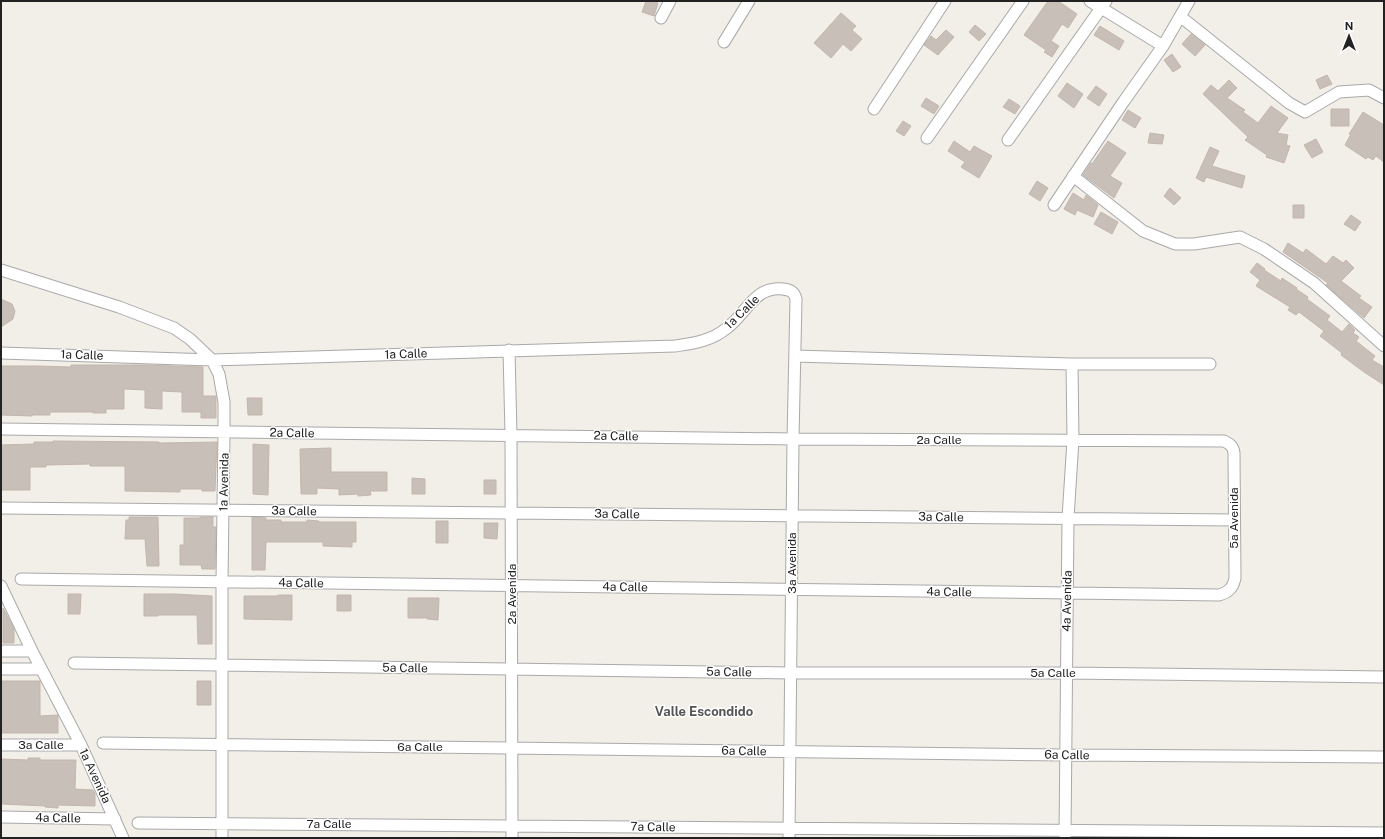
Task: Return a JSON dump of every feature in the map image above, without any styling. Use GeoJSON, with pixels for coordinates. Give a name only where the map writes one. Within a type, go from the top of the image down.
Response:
{"type":"FeatureCollection","features":[{"type":"Feature","properties":{"kind":"street"},"geometry":{"type":"LineString","coordinates":[[661,18],[670,1]]}},
{"type":"Feature","properties":{"kind":"street"},"geometry":{"type":"LineString","coordinates":[[724,42],[750,1]]}},
{"type":"Feature","properties":{"kind":"street"},"geometry":{"type":"LineString","coordinates":[[874,108],[945,1]]}},
{"type":"Feature","properties":{"kind":"street"},"geometry":{"type":"LineString","coordinates":[[927,138],[1024,1]]}},
{"type":"Feature","properties":{"kind":"street"},"geometry":{"type":"LineString","coordinates":[[1090,1],[1103,5],[1163,46]]}},
{"type":"Feature","properties":{"kind":"street"},"geometry":{"type":"LineString","coordinates":[[1054,205],[1163,46],[1189,1]]}},
{"type":"Feature","properties":{"kind":"street"},"geometry":{"type":"LineString","coordinates":[[1008,140],[1103,5]]}},
{"type":"Feature","properties":{"kind":"street"},"geometry":{"type":"LineString","coordinates":[[1181,17],[1289,103],[1304,112],[1339,92],[1369,90],[1384,98]]}},
{"type":"Feature","properties":{"kind":"street"},"geometry":{"type":"LineString","coordinates":[[1073,176],[1143,231],[1175,244],[1194,244],[1240,237],[1264,249],[1314,283],[1384,346]]}},
{"type":"Feature","properties":{"kind":"street","name":"1a Avenida"},"geometry":{"type":"LineString","coordinates":[[1,270],[119,307],[174,328],[190,339],[212,360],[219,374],[224,402],[222,838]]}},
{"type":"Feature","properties":{"kind":"street","name":"1a Calle"},"geometry":{"type":"LineString","coordinates":[[1,353],[212,360],[675,346],[706,340],[728,328],[758,295],[771,288],[790,290]]}},
{"type":"Feature","properties":{"kind":"street","name":"3a Avenida"},"geometry":{"type":"LineString","coordinates":[[789,833],[796,299],[790,290]]}},
{"type":"Feature","properties":{"kind":"street","name":"2a Avenida"},"geometry":{"type":"LineString","coordinates":[[509,350],[512,435],[512,838]]}},
{"type":"Feature","properties":{"kind":"street"},"geometry":{"type":"LineString","coordinates":[[795,356],[1072,364],[1210,364]]}},
{"type":"Feature","properties":{"kind":"street","name":"4a Avenida"},"geometry":{"type":"LineString","coordinates":[[1065,834],[1068,518],[1073,440],[1072,364]]}},
{"type":"Feature","properties":{"kind":"street","name":"2a Calle"},"geometry":{"type":"LineString","coordinates":[[1,429],[793,439],[1224,441],[1230,444]]}},
{"type":"Feature","properties":{"kind":"street","name":"5a Avenida"},"geometry":{"type":"LineString","coordinates":[[1228,592],[1233,585],[1235,578],[1234,453],[1233,447],[1230,444]]}},
{"type":"Feature","properties":{"kind":"street","name":"3a Calle"},"geometry":{"type":"LineString","coordinates":[[1,508],[1234,520]]}},
{"type":"Feature","properties":{"kind":"street","name":"4a Calle"},"geometry":{"type":"LineString","coordinates":[[21,579],[1219,595],[1228,592]]}},
{"type":"Feature","properties":{"kind":"street","name":"1a Avenida"},"geometry":{"type":"LineString","coordinates":[[1,586],[32,652],[81,745],[123,838]]}},
{"type":"Feature","properties":{"kind":"street"},"geometry":{"type":"LineString","coordinates":[[1,651],[32,652]]}},
{"type":"Feature","properties":{"kind":"street","name":"5a Calle"},"geometry":{"type":"LineString","coordinates":[[74,663],[790,673],[1067,673],[1384,677]]}},
{"type":"Feature","properties":{"kind":"street"},"geometry":{"type":"LineString","coordinates":[[1,669],[42,669]]}},
{"type":"Feature","properties":{"kind":"street","name":"6a Calle"},"geometry":{"type":"LineString","coordinates":[[103,743],[222,746],[1384,757]]}},
{"type":"Feature","properties":{"kind":"street","name":"3a Calle"},"geometry":{"type":"LineString","coordinates":[[1,744],[81,745]]}},
{"type":"Feature","properties":{"kind":"street","name":"4a Calle"},"geometry":{"type":"LineString","coordinates":[[1,817],[115,819]]}},
{"type":"Feature","properties":{"kind":"street","name":"7a Calle"},"geometry":{"type":"LineString","coordinates":[[138,823],[512,826],[789,833],[1384,833]]}},
{"type":"Feature","properties":{"kind":"building"},"geometry":{"type":"Polygon","coordinates":[[[646,1],[658,3],[654,16],[642,12],[646,1]]]}},
{"type":"Feature","properties":{"kind":"building"},"geometry":{"type":"Polygon","coordinates":[[[1048,1],[1058,1],[1077,14],[1068,28],[1062,24],[1051,41],[1059,46],[1052,57],[1044,52],[1046,50],[1024,35],[1048,1]]]}},
{"type":"Feature","properties":{"kind":"building"},"geometry":{"type":"Polygon","coordinates":[[[841,13],[856,26],[852,30],[862,39],[851,51],[843,44],[831,58],[814,43],[841,13]]]}},
{"type":"Feature","properties":{"kind":"building"},"geometry":{"type":"Polygon","coordinates":[[[975,25],[986,34],[979,41],[969,32],[975,25]]]}},
{"type":"Feature","properties":{"kind":"building"},"geometry":{"type":"Polygon","coordinates":[[[1100,26],[1124,41],[1119,50],[1094,35],[1100,26]]]}},
{"type":"Feature","properties":{"kind":"building"},"geometry":{"type":"Polygon","coordinates":[[[946,30],[954,37],[938,55],[924,45],[931,36],[936,40],[946,30]]]}},
{"type":"Feature","properties":{"kind":"building"},"geometry":{"type":"Polygon","coordinates":[[[1191,34],[1205,45],[1195,56],[1182,44],[1191,34]]]}},
{"type":"Feature","properties":{"kind":"building"},"geometry":{"type":"Polygon","coordinates":[[[1172,54],[1181,67],[1173,72],[1164,60],[1172,54]]]}},
{"type":"Feature","properties":{"kind":"building"},"geometry":{"type":"Polygon","coordinates":[[[1327,75],[1332,84],[1320,89],[1316,80],[1327,75]]]}},
{"type":"Feature","properties":{"kind":"building"},"geometry":{"type":"Polygon","coordinates":[[[1229,80],[1237,88],[1227,98],[1245,110],[1243,112],[1258,123],[1271,106],[1288,118],[1277,133],[1288,135],[1286,145],[1290,146],[1284,163],[1266,157],[1267,155],[1245,140],[1248,137],[1203,94],[1211,85],[1218,91],[1229,80]]]}},
{"type":"Feature","properties":{"kind":"building"},"geometry":{"type":"Polygon","coordinates":[[[1067,83],[1083,94],[1074,108],[1058,96],[1067,83]]]}},
{"type":"Feature","properties":{"kind":"building"},"geometry":{"type":"Polygon","coordinates":[[[1096,86],[1107,94],[1099,106],[1087,98],[1096,86]]]}},
{"type":"Feature","properties":{"kind":"building"},"geometry":{"type":"Polygon","coordinates":[[[926,98],[939,106],[934,114],[921,106],[926,98]]]}},
{"type":"Feature","properties":{"kind":"building"},"geometry":{"type":"Polygon","coordinates":[[[1009,99],[1020,106],[1015,114],[1003,107],[1009,99]]]}},
{"type":"Feature","properties":{"kind":"building"},"geometry":{"type":"Polygon","coordinates":[[[1331,109],[1349,109],[1349,126],[1331,126],[1331,109]]]}},
{"type":"Feature","properties":{"kind":"building"},"geometry":{"type":"Polygon","coordinates":[[[1128,110],[1141,118],[1135,128],[1122,120],[1128,110]]]}},
{"type":"Feature","properties":{"kind":"building"},"geometry":{"type":"Polygon","coordinates":[[[1363,112],[1384,125],[1384,162],[1376,156],[1373,160],[1368,157],[1366,159],[1345,145],[1351,134],[1349,134],[1363,112]]]}},
{"type":"Feature","properties":{"kind":"building"},"geometry":{"type":"Polygon","coordinates":[[[903,121],[911,126],[904,136],[896,131],[903,121]]]}},
{"type":"Feature","properties":{"kind":"building"},"geometry":{"type":"Polygon","coordinates":[[[1150,133],[1164,135],[1162,144],[1148,143],[1150,133]]]}},
{"type":"Feature","properties":{"kind":"building"},"geometry":{"type":"Polygon","coordinates":[[[1316,139],[1323,152],[1312,158],[1304,145],[1316,139]]]}},
{"type":"Feature","properties":{"kind":"building"},"geometry":{"type":"Polygon","coordinates":[[[954,141],[970,152],[974,146],[992,156],[979,178],[961,167],[965,162],[948,151],[954,141]]]}},
{"type":"Feature","properties":{"kind":"building"},"geometry":{"type":"Polygon","coordinates":[[[1108,141],[1126,153],[1110,176],[1122,183],[1114,198],[1083,175],[1108,141]]]}},
{"type":"Feature","properties":{"kind":"building"},"geometry":{"type":"Polygon","coordinates":[[[1210,147],[1219,151],[1212,166],[1245,176],[1242,188],[1206,177],[1204,182],[1196,178],[1210,147]]]}},
{"type":"Feature","properties":{"kind":"building"},"geometry":{"type":"Polygon","coordinates":[[[1037,181],[1048,188],[1040,201],[1029,194],[1037,181]]]}},
{"type":"Feature","properties":{"kind":"building"},"geometry":{"type":"Polygon","coordinates":[[[1170,188],[1181,198],[1174,205],[1164,196],[1170,188]]]}},
{"type":"Feature","properties":{"kind":"building"},"geometry":{"type":"Polygon","coordinates":[[[1073,193],[1084,200],[1086,195],[1098,205],[1093,217],[1077,210],[1075,215],[1064,209],[1073,193]]]}},
{"type":"Feature","properties":{"kind":"building"},"geometry":{"type":"Polygon","coordinates":[[[1293,205],[1304,205],[1304,218],[1293,218],[1293,205]]]}},
{"type":"Feature","properties":{"kind":"building"},"geometry":{"type":"Polygon","coordinates":[[[1101,212],[1118,222],[1112,234],[1094,224],[1101,212]]]}},
{"type":"Feature","properties":{"kind":"building"},"geometry":{"type":"Polygon","coordinates":[[[1351,215],[1361,222],[1355,231],[1344,224],[1351,215]]]}},
{"type":"Feature","properties":{"kind":"building"},"geometry":{"type":"Polygon","coordinates":[[[1288,243],[1303,253],[1306,249],[1326,264],[1333,256],[1343,263],[1346,260],[1354,268],[1341,281],[1361,296],[1359,298],[1372,307],[1364,318],[1326,285],[1328,283],[1283,252],[1288,243]]]}},
{"type":"Feature","properties":{"kind":"building"},"geometry":{"type":"Polygon","coordinates":[[[1257,263],[1265,269],[1264,270],[1281,281],[1282,278],[1297,288],[1296,289],[1308,297],[1307,299],[1330,316],[1327,320],[1342,332],[1349,324],[1355,330],[1353,333],[1359,337],[1356,341],[1375,356],[1372,360],[1384,367],[1384,385],[1341,355],[1342,353],[1320,336],[1324,331],[1299,312],[1296,315],[1288,310],[1290,307],[1256,286],[1260,280],[1250,272],[1257,263]]]}},
{"type":"Feature","properties":{"kind":"building"},"geometry":{"type":"Polygon","coordinates":[[[1,299],[12,304],[15,311],[13,319],[1,327],[1,299]]]}},
{"type":"Feature","properties":{"kind":"building"},"geometry":{"type":"Polygon","coordinates":[[[71,365],[203,367],[203,396],[216,396],[216,418],[201,418],[201,412],[182,412],[182,392],[162,391],[162,409],[145,408],[145,390],[124,389],[124,409],[106,409],[106,413],[50,412],[50,415],[1,415],[1,366],[71,367],[71,365]]]}},
{"type":"Feature","properties":{"kind":"building"},"geometry":{"type":"Polygon","coordinates":[[[247,398],[262,398],[262,415],[248,415],[247,398]]]}},
{"type":"Feature","properties":{"kind":"building"},"geometry":{"type":"Polygon","coordinates":[[[34,442],[159,443],[217,442],[215,491],[202,491],[202,489],[180,489],[180,492],[125,491],[125,466],[90,466],[90,464],[30,467],[30,490],[1,490],[1,445],[34,444],[34,442]]]}},
{"type":"Feature","properties":{"kind":"building"},"geometry":{"type":"Polygon","coordinates":[[[253,444],[269,445],[268,495],[253,494],[253,444]]]}},
{"type":"Feature","properties":{"kind":"building"},"geometry":{"type":"Polygon","coordinates":[[[331,448],[331,472],[387,472],[387,491],[370,491],[371,495],[358,496],[358,494],[339,495],[339,489],[317,488],[317,494],[301,494],[300,449],[331,448]]]}},
{"type":"Feature","properties":{"kind":"building"},"geometry":{"type":"Polygon","coordinates":[[[412,478],[425,479],[425,494],[412,494],[412,478]]]}},
{"type":"Feature","properties":{"kind":"building"},"geometry":{"type":"Polygon","coordinates":[[[484,480],[496,480],[496,494],[484,494],[484,480]]]}},
{"type":"Feature","properties":{"kind":"building"},"geometry":{"type":"Polygon","coordinates":[[[129,517],[158,517],[159,566],[147,566],[145,539],[125,539],[126,520],[129,520],[129,517]]]}},
{"type":"Feature","properties":{"kind":"building"},"geometry":{"type":"Polygon","coordinates":[[[213,517],[213,527],[216,527],[215,569],[202,569],[201,565],[180,565],[180,545],[184,545],[184,518],[213,517]]]}},
{"type":"Feature","properties":{"kind":"building"},"geometry":{"type":"Polygon","coordinates":[[[252,517],[266,518],[266,520],[281,520],[281,522],[307,522],[307,520],[319,522],[356,522],[356,542],[352,542],[352,547],[323,546],[323,542],[266,542],[265,570],[252,570],[252,517]]]}},
{"type":"Feature","properties":{"kind":"building"},"geometry":{"type":"Polygon","coordinates":[[[436,521],[448,521],[448,543],[436,543],[436,521]]]}},
{"type":"Feature","properties":{"kind":"building"},"geometry":{"type":"Polygon","coordinates":[[[484,523],[498,523],[497,539],[484,538],[484,523]]]}},
{"type":"Feature","properties":{"kind":"building"},"geometry":{"type":"Polygon","coordinates":[[[68,594],[81,594],[80,614],[68,614],[68,594]]]}},
{"type":"Feature","properties":{"kind":"building"},"geometry":{"type":"Polygon","coordinates":[[[144,594],[212,596],[212,644],[198,644],[197,615],[144,616],[144,594]]]}},
{"type":"Feature","properties":{"kind":"building"},"geometry":{"type":"Polygon","coordinates":[[[292,595],[292,620],[244,619],[244,596],[292,595]]]}},
{"type":"Feature","properties":{"kind":"building"},"geometry":{"type":"Polygon","coordinates":[[[337,595],[351,595],[351,611],[337,611],[337,595]]]}},
{"type":"Feature","properties":{"kind":"building"},"geometry":{"type":"Polygon","coordinates":[[[408,598],[439,598],[438,620],[427,618],[408,618],[408,598]]]}},
{"type":"Feature","properties":{"kind":"building"},"geometry":{"type":"Polygon","coordinates":[[[3,608],[14,629],[14,643],[3,643],[3,608]]]}},
{"type":"Feature","properties":{"kind":"building"},"geometry":{"type":"Polygon","coordinates":[[[1,681],[40,681],[40,716],[58,715],[58,733],[1,733],[1,681]]]}},
{"type":"Feature","properties":{"kind":"building"},"geometry":{"type":"Polygon","coordinates":[[[197,681],[211,681],[211,705],[197,705],[197,681]]]}},
{"type":"Feature","properties":{"kind":"building"},"geometry":{"type":"Polygon","coordinates":[[[28,758],[40,758],[40,760],[76,760],[75,789],[93,790],[95,794],[95,806],[58,805],[58,808],[1,804],[1,759],[28,760],[28,758]]]}},
{"type":"Feature","properties":{"kind":"district","name":"Valle Escondido"},"geometry":{"type":"Point","coordinates":[704,711]}}]}
